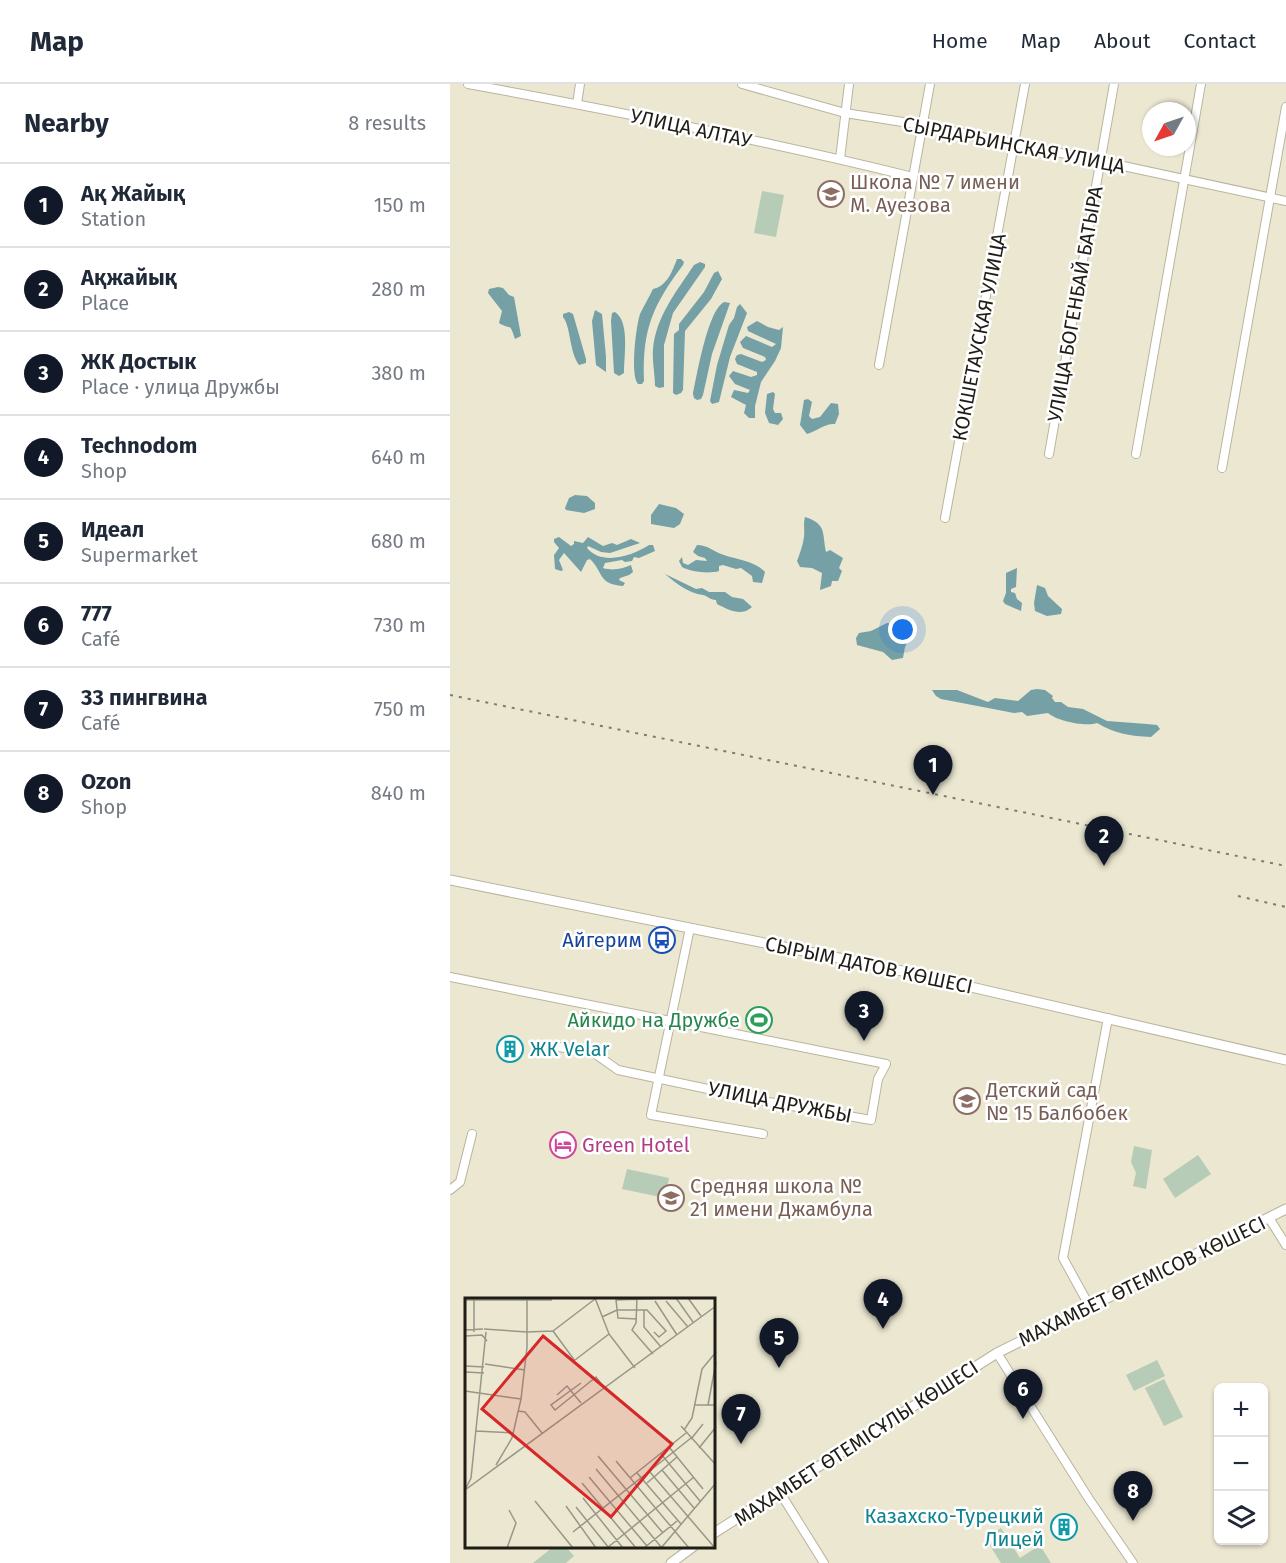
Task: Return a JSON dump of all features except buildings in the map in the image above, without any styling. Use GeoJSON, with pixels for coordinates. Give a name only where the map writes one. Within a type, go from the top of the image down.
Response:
{"type":"FeatureCollection","features":[{"type":"Feature","properties":{"kind":"main road","name":"СЫРЫМ ДАТОВ КӨШЕСІ"},"geometry":{"type":"LineString","coordinates":[[450,880],[889,968],[1286,1060]]}},
{"type":"Feature","properties":{"kind":"main road","name":"МАХАМБЕТ ӨТЕМІСОВ КӨШЕСІ"},"geometry":{"type":"LineString","coordinates":[[997,1353],[1286,1209]]}},
{"type":"Feature","properties":{"kind":"main road","name":"МАХАМБЕТ ӨТЕМІСҰЛЫ КӨШЕСІ"},"geometry":{"type":"LineString","coordinates":[[716,1532],[997,1353]]}},
{"type":"Feature","properties":{"kind":"main road"},"geometry":{"type":"LineString","coordinates":[[671,1563],[691,1548]]}},
{"type":"Feature","properties":{"kind":"street","name":"УЛИЦА АЛТАУ"},"geometry":{"type":"LineString","coordinates":[[468,84],[577,104],[840,159],[913,177]]}},
{"type":"Feature","properties":{"kind":"street"},"geometry":{"type":"LineString","coordinates":[[577,104],[580,84]]}},
{"type":"Feature","properties":{"kind":"street","name":"СЫРДАРЬИНСКАЯ УЛИЦА"},"geometry":{"type":"LineString","coordinates":[[742,84],[756,86],[844,113],[922,125],[1286,201]]}},
{"type":"Feature","properties":{"kind":"street"},"geometry":{"type":"LineString","coordinates":[[840,159],[849,84]]}},
{"type":"Feature","properties":{"kind":"street"},"geometry":{"type":"LineString","coordinates":[[879,364],[930,84]]}},
{"type":"Feature","properties":{"kind":"street","name":"КОКШЕТАУСКАЯ УЛИЦА"},"geometry":{"type":"LineString","coordinates":[[945,518],[1025,84]]}},
{"type":"Feature","properties":{"kind":"street","name":"УЛИЦА БОГЕНБАЙ БАТЫРА"},"geometry":{"type":"LineString","coordinates":[[1049,454],[1114,84]]}},
{"type":"Feature","properties":{"kind":"street"},"geometry":{"type":"LineString","coordinates":[[1136,454],[1202,84]]}},
{"type":"Feature","properties":{"kind":"street"},"geometry":{"type":"LineString","coordinates":[[1222,468],[1286,107]]}},
{"type":"Feature","properties":{"kind":"street"},"geometry":{"type":"LineString","coordinates":[[690,928],[651,1115],[763,1134]]}},
{"type":"Feature","properties":{"kind":"street","name":"УЛИЦА ДРУЖБЫ"},"geometry":{"type":"LineString","coordinates":[[450,977],[886,1064],[878,1079],[871,1120],[769,1102],[618,1070],[594,1053],[553,1046]]}},
{"type":"Feature","properties":{"kind":"street"},"geometry":{"type":"LineString","coordinates":[[1090,1307],[1063,1258],[1108,1018]]}},
{"type":"Feature","properties":{"kind":"street"},"geometry":{"type":"LineString","coordinates":[[450,1190],[460,1182],[472,1134]]}},
{"type":"Feature","properties":{"kind":"street"},"geometry":{"type":"LineString","coordinates":[[1269,1218],[1286,1245]]}},
{"type":"Feature","properties":{"kind":"street"},"geometry":{"type":"LineString","coordinates":[[997,1353],[1089,1499],[1133,1563]]}},
{"type":"Feature","properties":{"kind":"street"},"geometry":{"type":"LineString","coordinates":[[779,1491],[824,1563]]}},
{"type":"Feature","properties":{"kind":"green space"},"geometry":{"type":"Polygon","coordinates":[[[762,191],[784,195],[776,237],[754,233],[762,191]]]}},
{"type":"Feature","properties":{"kind":"green space"},"geometry":{"type":"Polygon","coordinates":[[[1134,1146],[1152,1150],[1146,1189],[1133,1186],[1136,1173],[1131,1162],[1134,1146]]]}},
{"type":"Feature","properties":{"kind":"green space"},"geometry":{"type":"Polygon","coordinates":[[[1198,1155],[1211,1174],[1175,1198],[1163,1179],[1198,1155]]]}},
{"type":"Feature","properties":{"kind":"green space"},"geometry":{"type":"Polygon","coordinates":[[[627,1169],[669,1178],[665,1198],[622,1189],[627,1169]]]}},
{"type":"Feature","properties":{"kind":"green space"},"geometry":{"type":"Polygon","coordinates":[[[1157,1360],[1165,1376],[1134,1391],[1126,1375],[1157,1360]]]}},
{"type":"Feature","properties":{"kind":"green space"},"geometry":{"type":"Polygon","coordinates":[[[1164,1379],[1183,1417],[1164,1426],[1145,1388],[1164,1379]]]}},
{"type":"Feature","properties":{"kind":"green space"},"geometry":{"type":"Polygon","coordinates":[[[1001,1528],[1020,1558],[1040,1545],[1051,1563],[1001,1563],[985,1538],[1001,1528]]]}},
{"type":"Feature","properties":{"kind":"green space"},"geometry":{"type":"Polygon","coordinates":[[[552,1548],[567,1548],[574,1556],[566,1563],[533,1563],[552,1548]]]}},
{"type":"Feature","properties":{"kind":"water"},"geometry":{"type":"Polygon","coordinates":[[[677,259],[684,262],[664,293],[652,318],[645,347],[644,381],[638,384],[634,361],[640,314],[653,289],[662,285],[668,278],[677,259]]]}},
{"type":"Feature","properties":{"kind":"water"},"geometry":{"type":"Polygon","coordinates":[[[700,262],[705,264],[705,267],[673,313],[664,345],[664,387],[659,388],[655,386],[653,353],[658,326],[674,294],[694,265],[700,262]]]}},
{"type":"Feature","properties":{"kind":"water"},"geometry":{"type":"Polygon","coordinates":[[[718,271],[722,279],[711,299],[685,331],[683,390],[676,395],[673,393],[674,334],[704,292],[714,273],[718,271]]]}},
{"type":"Feature","properties":{"kind":"water"},"geometry":{"type":"Polygon","coordinates":[[[503,288],[514,297],[521,336],[515,339],[511,328],[499,323],[502,311],[488,293],[489,289],[503,288]]]}},
{"type":"Feature","properties":{"kind":"water"},"geometry":{"type":"Polygon","coordinates":[[[724,302],[730,303],[712,354],[703,395],[697,400],[693,394],[704,344],[713,317],[718,307],[724,302]]]}},
{"type":"Feature","properties":{"kind":"water"},"geometry":{"type":"Polygon","coordinates":[[[740,304],[747,313],[730,357],[719,402],[712,404],[710,401],[717,365],[729,325],[740,304]]]}},
{"type":"Feature","properties":{"kind":"water"},"geometry":{"type":"Polygon","coordinates":[[[595,310],[602,314],[606,372],[596,365],[592,321],[595,310]]]}},
{"type":"Feature","properties":{"kind":"water"},"geometry":{"type":"Polygon","coordinates":[[[569,312],[573,314],[586,359],[586,363],[579,365],[573,353],[566,321],[563,317],[563,314],[569,312]]]}},
{"type":"Feature","properties":{"kind":"water"},"geometry":{"type":"Polygon","coordinates":[[[615,312],[623,323],[625,340],[624,373],[619,376],[614,373],[611,321],[612,313],[615,312]]]}},
{"type":"Feature","properties":{"kind":"water"},"geometry":{"type":"Polygon","coordinates":[[[757,321],[779,330],[783,327],[781,348],[761,382],[755,406],[755,418],[749,418],[744,413],[746,405],[731,397],[734,390],[748,393],[750,390],[735,384],[729,376],[733,371],[751,377],[757,375],[757,372],[737,364],[735,359],[737,355],[741,354],[762,362],[766,360],[765,357],[743,348],[740,342],[746,336],[772,347],[776,344],[748,331],[747,327],[757,321]]]}},
{"type":"Feature","properties":{"kind":"water"},"geometry":{"type":"Polygon","coordinates":[[[773,392],[775,394],[773,409],[775,413],[781,413],[783,419],[778,425],[769,423],[765,413],[767,394],[773,392]]]}},
{"type":"Feature","properties":{"kind":"water"},"geometry":{"type":"Polygon","coordinates":[[[808,399],[812,402],[809,416],[812,419],[820,417],[831,403],[838,404],[839,414],[835,424],[824,426],[807,434],[800,425],[804,400],[808,399]]]}},
{"type":"Feature","properties":{"kind":"water"},"geometry":{"type":"Polygon","coordinates":[[[575,495],[587,496],[595,503],[595,509],[584,513],[566,510],[569,498],[575,495]]]}},
{"type":"Feature","properties":{"kind":"water"},"geometry":{"type":"Polygon","coordinates":[[[659,504],[676,508],[684,514],[680,524],[674,528],[651,524],[651,515],[659,504]]]}},
{"type":"Feature","properties":{"kind":"water"},"geometry":{"type":"Polygon","coordinates":[[[805,517],[820,526],[826,552],[830,550],[843,558],[838,581],[832,581],[831,586],[820,590],[822,573],[812,568],[800,567],[797,561],[804,540],[805,517]]]}},
{"type":"Feature","properties":{"kind":"water"},"geometry":{"type":"Polygon","coordinates":[[[559,537],[571,546],[574,541],[583,543],[588,537],[603,546],[612,543],[617,545],[631,539],[640,543],[610,553],[588,546],[587,548],[601,557],[626,556],[649,545],[653,545],[655,551],[639,558],[634,557],[632,561],[605,563],[603,568],[610,569],[631,565],[633,572],[619,580],[625,583],[623,586],[615,585],[602,577],[590,559],[587,560],[581,572],[564,553],[559,560],[563,570],[555,569],[554,555],[559,548],[554,539],[559,537]]]}},
{"type":"Feature","properties":{"kind":"water"},"geometry":{"type":"Polygon","coordinates":[[[697,545],[756,565],[765,572],[762,583],[753,582],[752,576],[741,568],[736,569],[723,565],[719,566],[719,571],[705,572],[682,567],[679,561],[682,557],[683,563],[688,565],[696,560],[707,561],[693,552],[697,545]]]}},
{"type":"Feature","properties":{"kind":"water"},"geometry":{"type":"Polygon","coordinates":[[[1017,568],[1016,587],[1011,589],[1011,592],[1015,593],[1017,599],[1022,603],[1021,611],[1003,601],[1006,593],[1006,573],[1017,568]]]}},
{"type":"Feature","properties":{"kind":"water"},"geometry":{"type":"Polygon","coordinates":[[[665,574],[696,589],[725,592],[732,597],[743,599],[752,607],[744,612],[730,610],[717,604],[716,600],[678,585],[665,574]]]}},
{"type":"Feature","properties":{"kind":"water"},"geometry":{"type":"Polygon","coordinates":[[[1037,585],[1045,588],[1048,596],[1062,609],[1061,614],[1047,616],[1035,611],[1037,585]]]}},
{"type":"Feature","properties":{"kind":"water"},"geometry":{"type":"Polygon","coordinates":[[[887,623],[899,625],[902,633],[911,634],[903,658],[892,660],[883,652],[857,645],[856,638],[859,633],[871,631],[887,623]]]}},
{"type":"Feature","properties":{"kind":"water"},"geometry":{"type":"Polygon","coordinates":[[[932,690],[957,690],[988,702],[995,698],[1018,701],[1031,690],[1045,690],[1053,696],[1055,702],[1083,709],[1107,721],[1157,725],[1160,729],[1151,737],[1130,735],[1110,730],[1097,723],[1079,724],[1065,721],[1048,713],[1027,716],[1022,712],[1014,713],[941,699],[932,690]]]}},
{"type":"Feature","properties":{"kind":"railway"},"geometry":{"type":"LineString","coordinates":[[450,695],[1286,866]]}},
{"type":"Feature","properties":{"kind":"railway"},"geometry":{"type":"LineString","coordinates":[[1238,896],[1286,907]]}},
{"type":"Feature","properties":{"kind":"place","name":"Школа № 7 имени М. Ауезова"},"geometry":{"type":"Point","coordinates":[831,194]}},
{"type":"Feature","properties":{"kind":"place","name":"Ақ Жайық"},"geometry":{"type":"Point","coordinates":[933,795]}},
{"type":"Feature","properties":{"kind":"place","name":"Ақжайық"},"geometry":{"type":"Point","coordinates":[1104,866]}},
{"type":"Feature","properties":{"kind":"place","name":"Айгерим"},"geometry":{"type":"Point","coordinates":[662,940]}},
{"type":"Feature","properties":{"kind":"place","name":"Айкидо на Дружбе"},"geometry":{"type":"Point","coordinates":[759,1020]}},
{"type":"Feature","properties":{"kind":"place","name":"ЖК Достык"},"geometry":{"type":"Point","coordinates":[864,1041]}},
{"type":"Feature","properties":{"kind":"place","name":"ЖК Velar"},"geometry":{"type":"Point","coordinates":[510,1049]}},
{"type":"Feature","properties":{"kind":"place","name":"Детский сад № 15 Балбобек"},"geometry":{"type":"Point","coordinates":[967,1101]}},
{"type":"Feature","properties":{"kind":"place","name":"Green Hotel"},"geometry":{"type":"Point","coordinates":[563,1145]}},
{"type":"Feature","properties":{"kind":"place","name":"Средняя школа № 21 имени Джамбула"},"geometry":{"type":"Point","coordinates":[671,1198]}},
{"type":"Feature","properties":{"kind":"place","name":"Technodom"},"geometry":{"type":"Point","coordinates":[883,1329]}},
{"type":"Feature","properties":{"kind":"place","name":"Идеал"},"geometry":{"type":"Point","coordinates":[779,1368]}},
{"type":"Feature","properties":{"kind":"place","name":"777"},"geometry":{"type":"Point","coordinates":[1023,1419]}},
{"type":"Feature","properties":{"kind":"place","name":"33 пингвина"},"geometry":{"type":"Point","coordinates":[741,1444]}},
{"type":"Feature","properties":{"kind":"place","name":"Ozon"},"geometry":{"type":"Point","coordinates":[1133,1521]}},
{"type":"Feature","properties":{"kind":"place","name":"Казахско-Турецкий Лицей"},"geometry":{"type":"Point","coordinates":[1064,1527]}}]}
